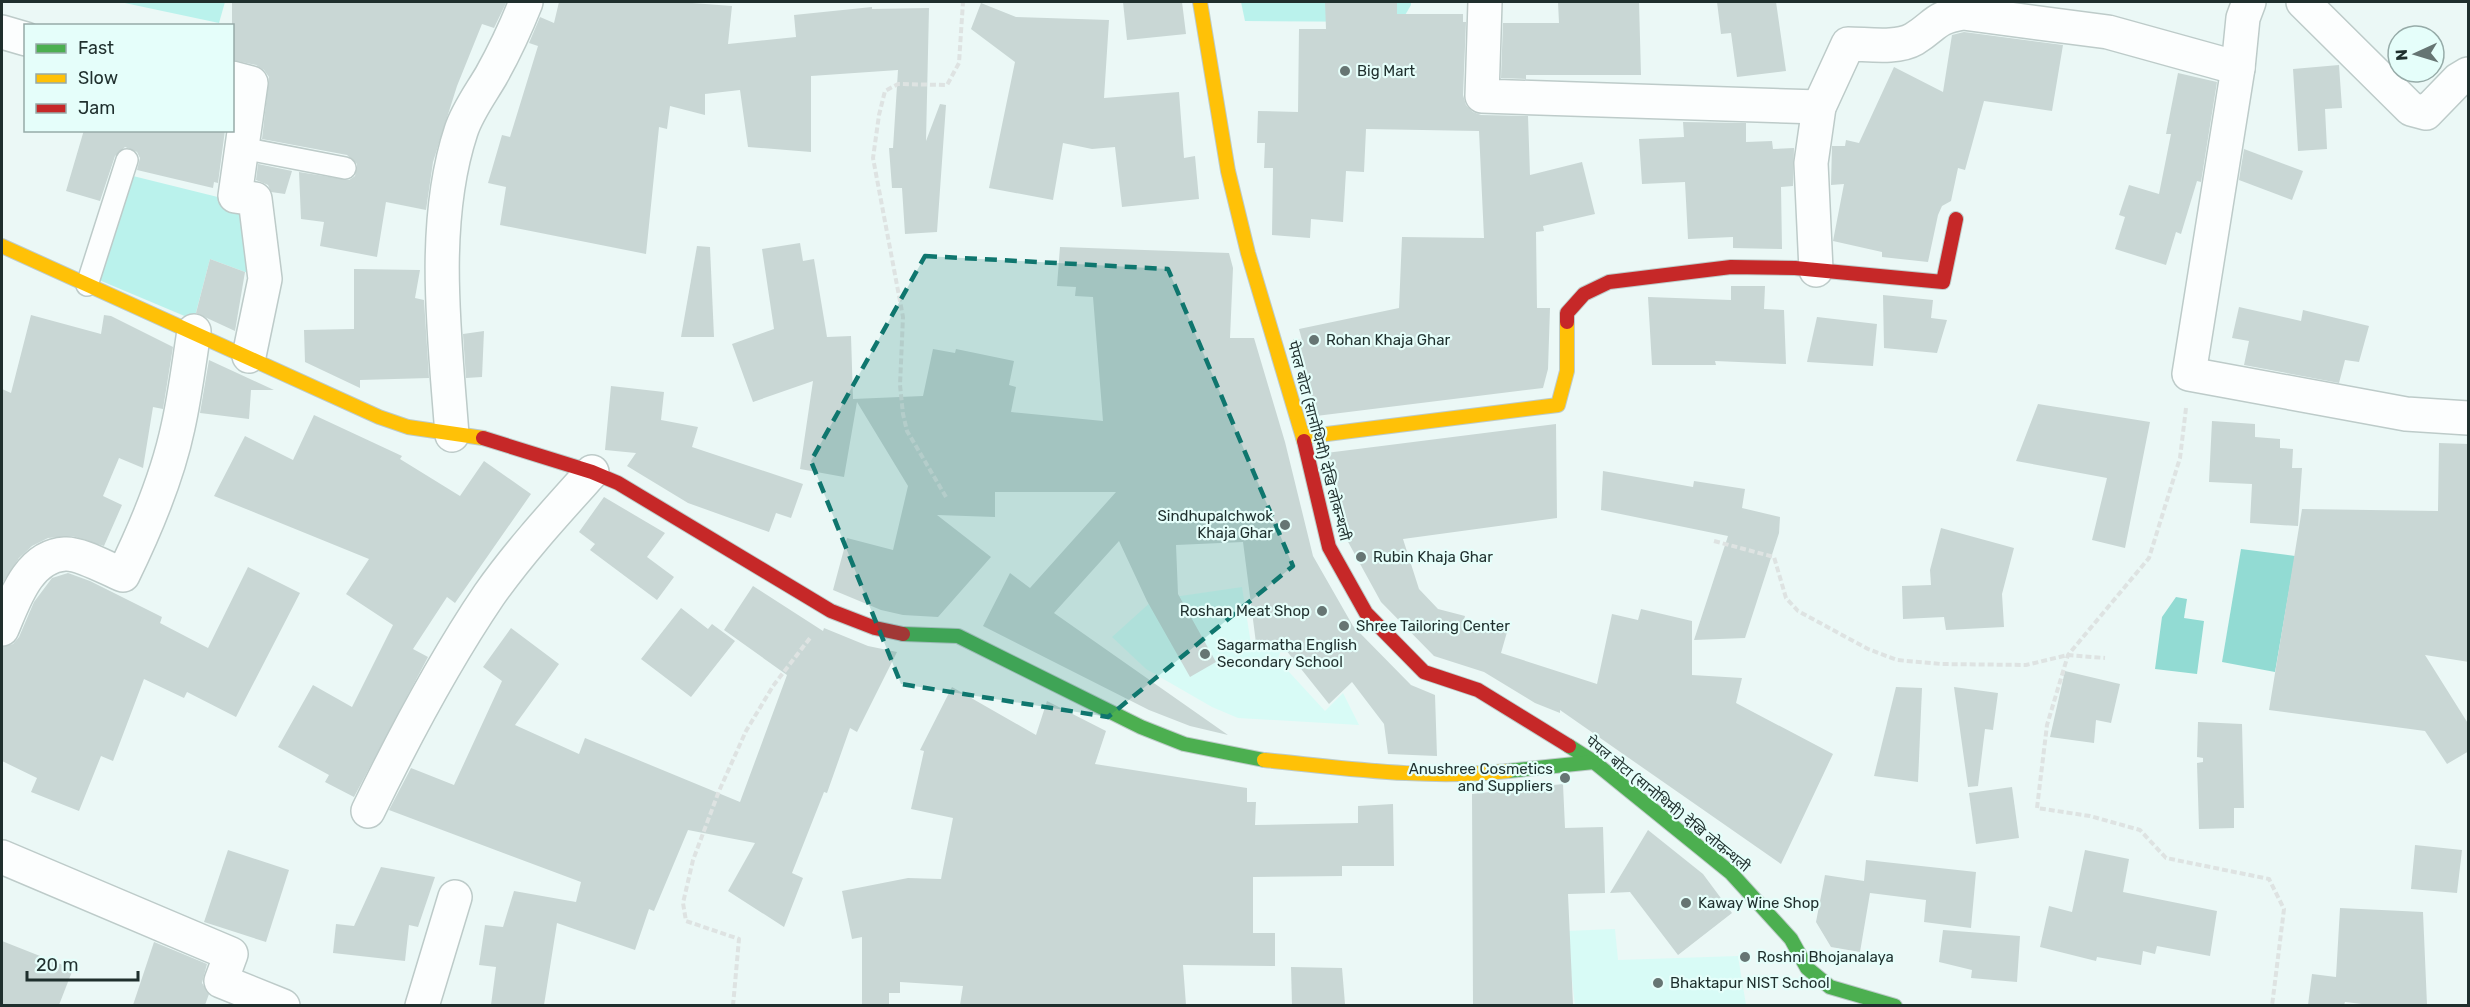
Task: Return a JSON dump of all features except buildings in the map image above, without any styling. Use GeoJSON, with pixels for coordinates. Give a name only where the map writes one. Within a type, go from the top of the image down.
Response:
{"type":"FeatureCollection","features":[{"type":"Feature","properties":{"kind":"street"},"geometry":{"type":"LineString","coordinates":[[452,435],[444,311],[444,227],[452,170],[461,130],[507,47],[526,2]]}},
{"type":"Feature","properties":{"kind":"street","name":"पेपल बोटा (सानोथिमी) देखि लोकन्थली"},"geometry":{"type":"LineString","coordinates":[[1200,2],[1231,181],[1248,253],[1303,437],[1329,547],[1366,612],[1424,672],[1478,690],[1594,762],[1731,873],[1791,939],[1807,968],[1830,987],[1895,1005]]}},
{"type":"Feature","properties":{"kind":"street"},"geometry":{"type":"LineString","coordinates":[[1485,2],[1482,96],[1820,107]]}},
{"type":"Feature","properties":{"kind":"street"},"geometry":{"type":"LineString","coordinates":[[2249,2],[2243,18],[2238,68],[2189,374],[2406,414],[2469,418]]}},
{"type":"Feature","properties":{"kind":"street"},"geometry":{"type":"LineString","coordinates":[[2303,2],[2411,110],[2426,113],[2458,80],[2469,74]]}},
{"type":"Feature","properties":{"kind":"street"},"geometry":{"type":"LineString","coordinates":[[1816,270],[1810,164],[1820,107],[1848,44],[1884,45],[1912,41],[1941,17],[1963,13],[2108,32],[2238,68]]}},
{"type":"Feature","properties":{"kind":"street"},"geometry":{"type":"LineString","coordinates":[[2,32],[24,38]]}},
{"type":"Feature","properties":{"kind":"street"},"geometry":{"type":"LineString","coordinates":[[234,79],[251,83],[235,196],[255,199],[265,279],[249,356]]}},
{"type":"Feature","properties":{"kind":"street"},"geometry":{"type":"LineString","coordinates":[[1303,437],[1558,405],[1567,372],[1567,313],[1584,294],[1609,282],[1731,267],[1816,270],[1943,282],[1956,219]]}},
{"type":"Feature","properties":{"kind":"street"},"geometry":{"type":"LineString","coordinates":[[2,246],[194,331],[379,417],[408,427],[491,439],[592,472],[618,483],[831,611],[875,628],[900,634],[958,636],[1141,726],[1184,744],[1247,758],[1400,774],[1459,775],[1594,762]]}},
{"type":"Feature","properties":{"kind":"street"},"geometry":{"type":"LineString","coordinates":[[2,629],[24,580],[44,561],[66,554],[123,575],[145,530],[159,493],[178,428],[194,331]]}},
{"type":"Feature","properties":{"kind":"street"},"geometry":{"type":"LineString","coordinates":[[368,811],[435,682],[489,595],[538,532],[592,472]]}},
{"type":"Feature","properties":{"kind":"street"},"geometry":{"type":"LineString","coordinates":[[2,857],[231,954],[221,981],[283,1005]]}},
{"type":"Feature","properties":{"kind":"street"},"geometry":{"type":"LineString","coordinates":[[422,1005],[454,897]]}},
{"type":"Feature","properties":{"kind":"lane"},"geometry":{"type":"LineString","coordinates":[[242,148],[345,168]]}},
{"type":"Feature","properties":{"kind":"lane"},"geometry":{"type":"LineString","coordinates":[[87,285],[127,159]]}},
{"type":"Feature","properties":{"kind":"path"},"geometry":{"type":"LineString","coordinates":[[946,497],[907,431],[903,414],[900,385],[903,317],[873,158],[885,91],[898,84],[947,85],[959,63],[963,2]]}},
{"type":"Feature","properties":{"kind":"path"},"geometry":{"type":"LineString","coordinates":[[2189,374],[2180,458],[2149,558],[2068,655],[2047,725],[2037,808],[2090,816],[2140,830],[2166,858],[2270,879],[2284,909],[2272,1005]]}},
{"type":"Feature","properties":{"kind":"path"},"geometry":{"type":"LineString","coordinates":[[1714,541],[1774,557],[1786,598],[1798,611],[1868,650],[1897,660],[1941,664],[2026,665],[2068,655],[2105,658]]}},
{"type":"Feature","properties":{"kind":"path"},"geometry":{"type":"LineString","coordinates":[[733,1005],[740,939],[686,921],[683,903],[693,860],[746,731],[773,686],[831,611]]}},
{"type":"Feature","properties":{"kind":"highlighted area"},"geometry":{"type":"Polygon","coordinates":[[[925,256],[1168,269],[1293,566],[1108,717],[901,684],[811,461],[925,256]]]}},
{"type":"Feature","properties":{"kind":"shaded area"},"geometry":{"type":"Polygon","coordinates":[[[120,2],[225,2],[219,23],[120,2]]]}},
{"type":"Feature","properties":{"kind":"shaded area"},"geometry":{"type":"Polygon","coordinates":[[[1241,2],[1411,2],[1411,5],[1401,22],[1245,21],[1241,2]]]}},
{"type":"Feature","properties":{"kind":"shaded area"},"geometry":{"type":"Polygon","coordinates":[[[133,176],[250,205],[259,277],[210,259],[194,320],[99,280],[133,176]]]}},
{"type":"Feature","properties":{"kind":"shaded area"},"geometry":{"type":"Polygon","coordinates":[[[2241,549],[2295,556],[2275,672],[2222,662],[2241,549]]]}},
{"type":"Feature","properties":{"kind":"shaded area","name":"Sagarmatha English Secondary School"},"geometry":{"type":"Polygon","coordinates":[[[1242,587],[1251,644],[1256,649],[1281,649],[1278,660],[1325,711],[1343,693],[1359,725],[1238,718],[1212,707],[1146,669],[1112,637],[1153,600],[1242,587]]]}},
{"type":"Feature","properties":{"kind":"shaded area"},"geometry":{"type":"Polygon","coordinates":[[[2176,597],[2187,599],[2184,618],[2204,621],[2197,674],[2155,669],[2162,617],[2176,597]]]}},
{"type":"Feature","properties":{"kind":"shaded area","name":"Bhaktapur NIST School"},"geometry":{"type":"Polygon","coordinates":[[[1615,929],[1618,960],[1738,956],[1746,1005],[1575,1005],[1566,931],[1615,929]]]}},
{"type":"Feature","properties":{"kind":"traffic: fast"},"geometry":{"type":"LineString","coordinates":[[903,634],[958,636],[1141,727],[1184,744],[1264,760]]}},
{"type":"Feature","properties":{"kind":"traffic: fast"},"geometry":{"type":"LineString","coordinates":[[1569,746],[1594,762],[1731,873],[1791,939],[1807,968],[1830,987],[1895,1006]]}},
{"type":"Feature","properties":{"kind":"traffic: fast"},"geometry":{"type":"LineString","coordinates":[[1508,771],[1594,762]]}},
{"type":"Feature","properties":{"kind":"traffic: slow"},"geometry":{"type":"LineString","coordinates":[[1200,2],[1228,171],[1248,253],[1304,441]]}},
{"type":"Feature","properties":{"kind":"traffic: slow"},"geometry":{"type":"LineString","coordinates":[[2,246],[379,417],[408,427],[483,438]]}},
{"type":"Feature","properties":{"kind":"traffic: slow"},"geometry":{"type":"LineString","coordinates":[[1303,437],[1558,405],[1567,371],[1567,322]]}},
{"type":"Feature","properties":{"kind":"traffic: slow"},"geometry":{"type":"LineString","coordinates":[[1264,760],[1416,774],[1508,771]]}},
{"type":"Feature","properties":{"kind":"traffic: jam"},"geometry":{"type":"LineString","coordinates":[[1567,322],[1567,313],[1584,294],[1609,282],[1731,267],[1795,268],[1943,282],[1956,219]]}},
{"type":"Feature","properties":{"kind":"traffic: jam"},"geometry":{"type":"LineString","coordinates":[[483,438],[592,472],[618,483],[831,611],[875,628],[903,634]]}},
{"type":"Feature","properties":{"kind":"traffic: jam"},"geometry":{"type":"LineString","coordinates":[[1304,441],[1329,547],[1366,613],[1424,672],[1478,690],[1569,746]]}},
{"type":"Feature","properties":{"kind":"place","name":"Big Mart"},"geometry":{"type":"Point","coordinates":[1345,71]}},
{"type":"Feature","properties":{"kind":"place","name":"Rohan Khaja Ghar"},"geometry":{"type":"Point","coordinates":[1314,340]}},
{"type":"Feature","properties":{"kind":"place","name":"Sindhupalchwok Khaja Ghar"},"geometry":{"type":"Point","coordinates":[1285,525]}},
{"type":"Feature","properties":{"kind":"place","name":"Rubin Khaja Ghar"},"geometry":{"type":"Point","coordinates":[1361,557]}},
{"type":"Feature","properties":{"kind":"place","name":"Roshan Meat Shop"},"geometry":{"type":"Point","coordinates":[1322,611]}},
{"type":"Feature","properties":{"kind":"place","name":"Shree Tailoring Center"},"geometry":{"type":"Point","coordinates":[1344,626]}},
{"type":"Feature","properties":{"kind":"place","name":"Sagarmatha English Secondary School"},"geometry":{"type":"Point","coordinates":[1205,654]}},
{"type":"Feature","properties":{"kind":"place","name":"Anushree Cosmetics and Suppliers"},"geometry":{"type":"Point","coordinates":[1565,778]}},
{"type":"Feature","properties":{"kind":"place","name":"Kaway Wine Shop"},"geometry":{"type":"Point","coordinates":[1686,903]}},
{"type":"Feature","properties":{"kind":"place","name":"Roshni Bhojanalaya"},"geometry":{"type":"Point","coordinates":[1745,957]}},
{"type":"Feature","properties":{"kind":"place","name":"Bhaktapur NIST School"},"geometry":{"type":"Point","coordinates":[1658,983]}}]}
